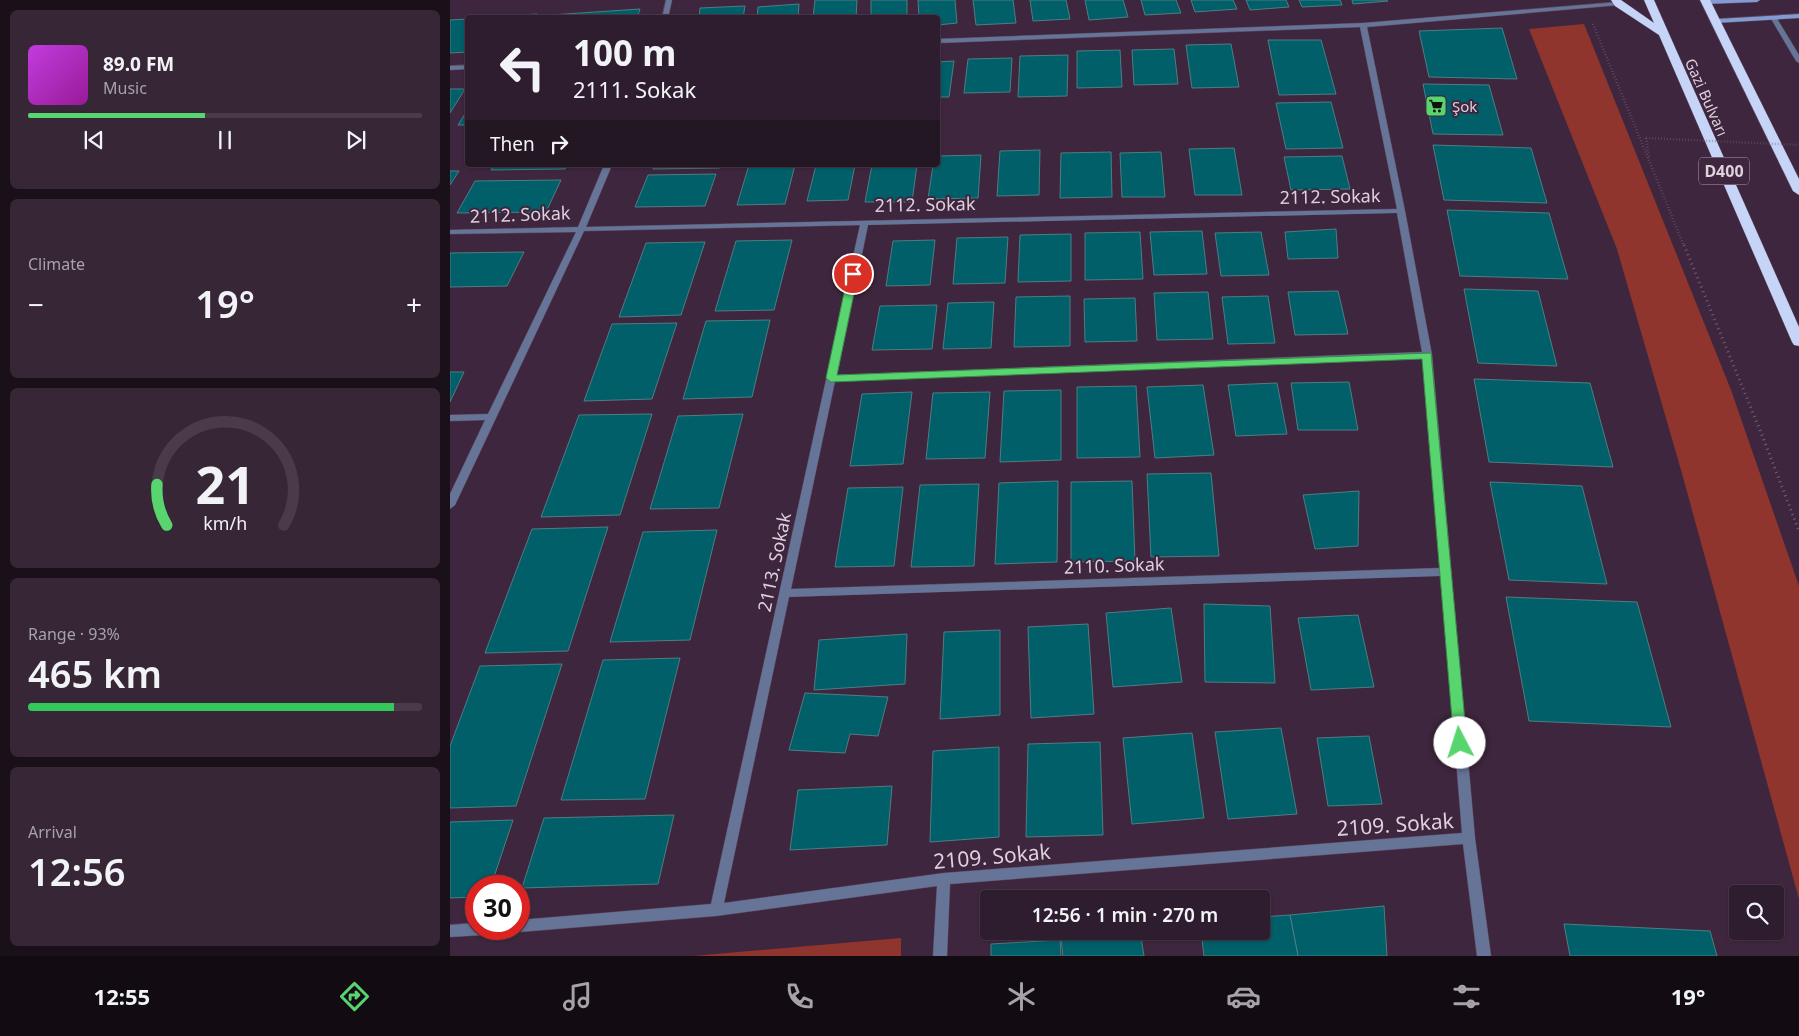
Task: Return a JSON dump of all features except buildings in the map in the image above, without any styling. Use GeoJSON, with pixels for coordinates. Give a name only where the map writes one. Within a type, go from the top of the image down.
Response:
{"type":"FeatureCollection","features":[{"type":"Feature","properties":{"kind":"highway","name":"Gazi Bulvarı"},"geometry":{"type":"LineString","coordinates":[[1649,0],[1799,342]]}},
{"type":"Feature","properties":{"kind":"highway"},"geometry":{"type":"LineString","coordinates":[[1706,1],[1799,191]]}},
{"type":"Feature","properties":{"kind":"highway"},"geometry":{"type":"LineString","coordinates":[[1617,2],[1663,33]]}},
{"type":"Feature","properties":{"kind":"main road"},"geometry":{"type":"LineString","coordinates":[[1706,1],[1757,0]]}},
{"type":"Feature","properties":{"kind":"main road"},"geometry":{"type":"LineString","coordinates":[[1716,21],[1799,16]]}},
{"type":"Feature","properties":{"kind":"street"},"geometry":{"type":"LineString","coordinates":[[666,15],[669,0]]}},
{"type":"Feature","properties":{"kind":"street"},"geometry":{"type":"LineString","coordinates":[[940,41],[1363,25],[1586,7],[1617,2]]}},
{"type":"Feature","properties":{"kind":"street"},"geometry":{"type":"LineString","coordinates":[[1773,17],[1799,61]]}},
{"type":"Feature","properties":{"kind":"street"},"geometry":{"type":"LineString","coordinates":[[1363,25],[1401,211],[1427,355],[1469,838],[1484,956]]}},
{"type":"Feature","properties":{"kind":"street"},"geometry":{"type":"LineString","coordinates":[[450,68],[465,67]]}},
{"type":"Feature","properties":{"kind":"street"},"geometry":{"type":"LineString","coordinates":[[450,505],[580,229],[607,167]]}},
{"type":"Feature","properties":{"kind":"street","name":"2112. Sokak"},"geometry":{"type":"LineString","coordinates":[[450,232],[1401,211]]}},
{"type":"Feature","properties":{"kind":"street","name":"2113. Sokak"},"geometry":{"type":"LineString","coordinates":[[716,910],[864,222]]}},
{"type":"Feature","properties":{"kind":"street"},"geometry":{"type":"LineString","coordinates":[[831,378],[1427,355]]}},
{"type":"Feature","properties":{"kind":"street"},"geometry":{"type":"LineString","coordinates":[[450,418],[493,416]]}},
{"type":"Feature","properties":{"kind":"street","name":"2110. Sokak"},"geometry":{"type":"LineString","coordinates":[[785,593],[1445,572]]}},
{"type":"Feature","properties":{"kind":"street","name":"2109. Sokak"},"geometry":{"type":"LineString","coordinates":[[530,925],[716,910],[944,879],[1469,838]]}},
{"type":"Feature","properties":{"kind":"street"},"geometry":{"type":"LineString","coordinates":[[940,956],[944,879]]}},
{"type":"Feature","properties":{"kind":"street"},"geometry":{"type":"LineString","coordinates":[[450,931],[465,930]]}},
{"type":"Feature","properties":{"kind":"path"},"geometry":{"type":"LineString","coordinates":[[1586,7],[1760,430],[1799,531]]}},
{"type":"Feature","properties":{"kind":"path"},"geometry":{"type":"LineString","coordinates":[[1649,162],[1646,138],[1799,145]]}},
{"type":"Feature","properties":{"kind":"shaded area"},"geometry":{"type":"Polygon","coordinates":[[[1584,24],[1731,390],[1799,586],[1799,899],[1681,470],[1617,249],[1529,29],[1584,24]]]}},
{"type":"Feature","properties":{"kind":"shaded area"},"geometry":{"type":"Polygon","coordinates":[[[901,938],[901,956],[693,956],[901,938]]]}},
{"type":"Feature","properties":{"kind":"place","name":"Şok"},"geometry":{"type":"Point","coordinates":[1436,106]}},
{"type":"Feature","properties":{"kind":"route"},"geometry":{"type":"LineString","coordinates":[[853,274],[831,378],[1427,355],[1460,743]]}}]}
